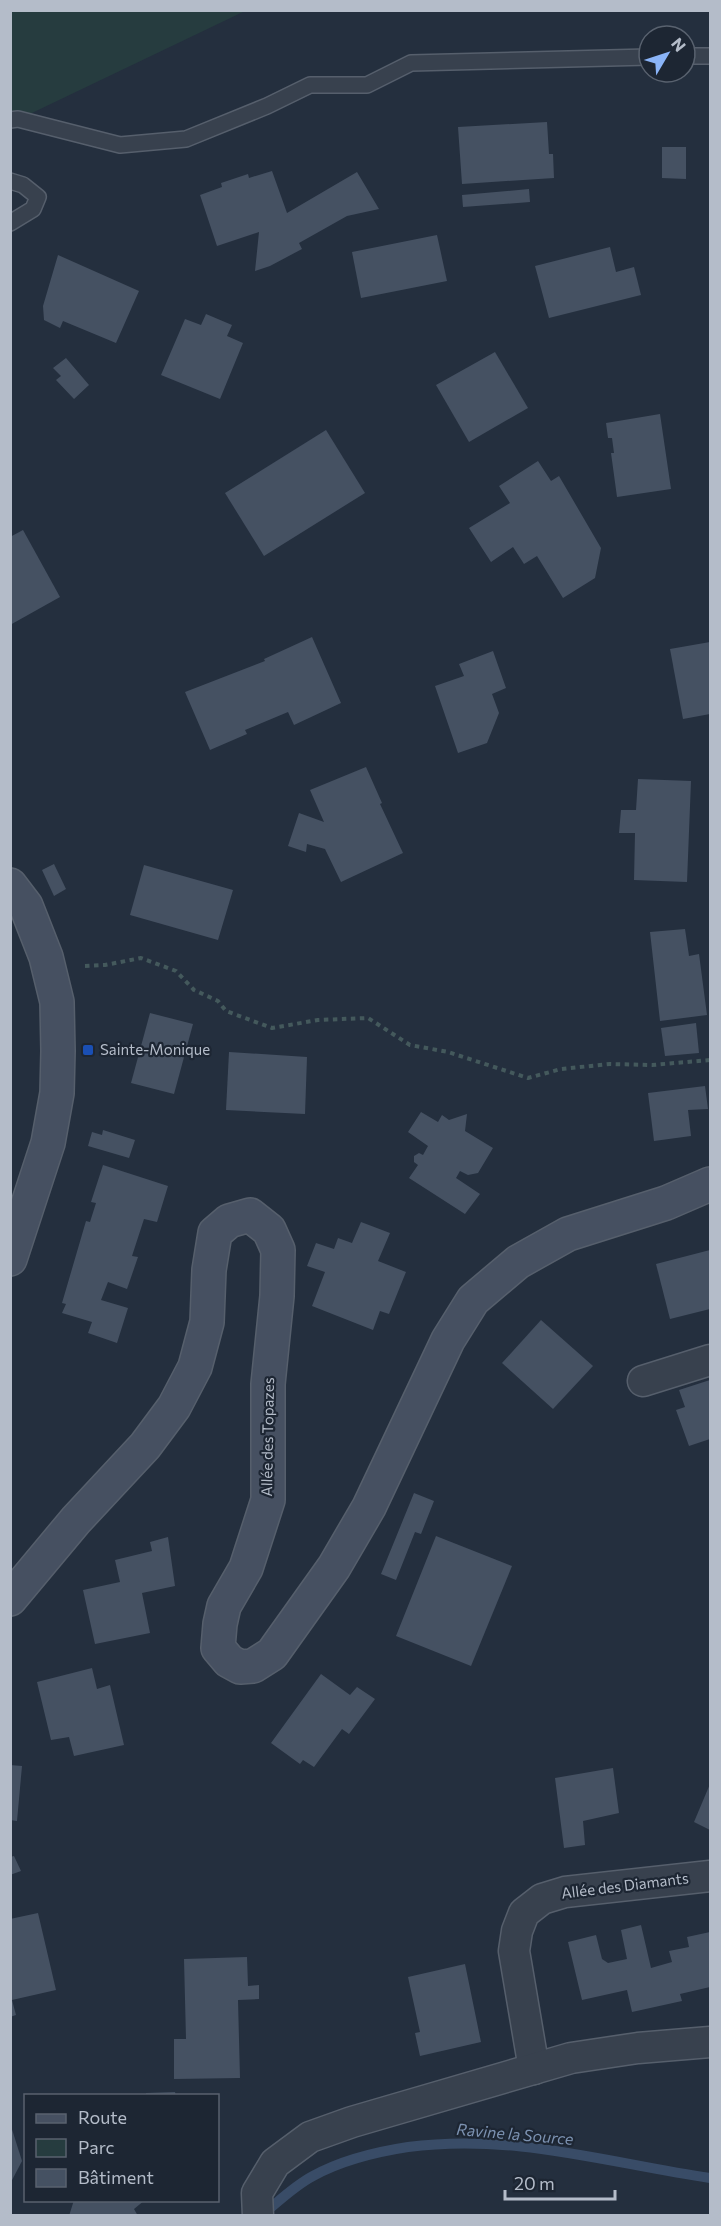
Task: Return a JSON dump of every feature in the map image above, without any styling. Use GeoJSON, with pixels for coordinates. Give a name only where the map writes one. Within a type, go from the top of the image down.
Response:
{"type":"FeatureCollection","features":[{"type":"Feature","properties":{"kind":"main road"},"geometry":{"type":"LineString","coordinates":[[10,885],[26,906],[46,957],[57,1002],[57,1093],[48,1143],[10,1259]]}},
{"type":"Feature","properties":{"kind":"main road","name":"Allée des Topazes"},"geometry":{"type":"LineString","coordinates":[[10,1599],[76,1520],[145,1446],[174,1407],[195,1367],[207,1322],[209,1270],[215,1233],[229,1221],[250,1215],[269,1230],[278,1250],[277,1296],[268,1384],[268,1500],[246,1568],[224,1606],[220,1624],[218,1648],[229,1661],[240,1667],[253,1666],[272,1654],[334,1567],[369,1508],[448,1340],[473,1300],[518,1262],[568,1234],[666,1203],[711,1184]]}},
{"type":"Feature","properties":{"kind":"street"},"geometry":{"type":"LineString","coordinates":[[643,1381],[711,1360]]}},
{"type":"Feature","properties":{"kind":"street","name":"Allée des Diamants"},"geometry":{"type":"LineString","coordinates":[[534,2069],[514,1952],[517,1931],[524,1913],[542,1899],[565,1892],[711,1876]]}},
{"type":"Feature","properties":{"kind":"street"},"geometry":{"type":"LineString","coordinates":[[258,2216],[257,2193],[275,2163],[310,2137],[352,2122],[571,2058],[638,2048],[711,2042]]}},
{"type":"Feature","properties":{"kind":"lane"},"geometry":{"type":"LineString","coordinates":[[10,120],[18,119],[120,145],[186,139],[267,106],[309,85],[367,85],[411,63],[637,57]]}},
{"type":"Feature","properties":{"kind":"lane"},"geometry":{"type":"LineString","coordinates":[[10,181],[23,185],[38,197],[33,209],[10,223]]}},
{"type":"Feature","properties":{"kind":"path"},"geometry":{"type":"LineString","coordinates":[[46,957],[78,966],[105,965],[141,958],[176,971],[194,990],[218,1001],[226,1011],[272,1028],[318,1020],[368,1018],[410,1045],[448,1052],[528,1078],[561,1069],[610,1064],[652,1065],[711,1060]]}},
{"type":"Feature","properties":{"kind":"green space"},"geometry":{"type":"Polygon","coordinates":[[[11,11],[245,11],[11,123],[11,11]]]}},
{"type":"Feature","properties":{"kind":"building"},"geometry":{"type":"Polygon","coordinates":[[[547,122],[549,154],[553,154],[554,178],[462,184],[458,127],[547,122]]]}},
{"type":"Feature","properties":{"kind":"building"},"geometry":{"type":"Polygon","coordinates":[[[662,147],[686,147],[686,179],[662,178],[662,147]]]}},
{"type":"Feature","properties":{"kind":"building"},"geometry":{"type":"Polygon","coordinates":[[[272,171],[287,213],[357,172],[379,209],[347,216],[299,243],[302,249],[270,266],[255,271],[259,232],[217,246],[200,195],[222,187],[221,183],[248,174],[249,178],[272,171]]]}},
{"type":"Feature","properties":{"kind":"building"},"geometry":{"type":"Polygon","coordinates":[[[529,189],[530,202],[463,207],[462,195],[529,189]]]}},
{"type":"Feature","properties":{"kind":"building"},"geometry":{"type":"Polygon","coordinates":[[[437,235],[447,281],[361,298],[352,252],[437,235]]]}},
{"type":"Feature","properties":{"kind":"building"},"geometry":{"type":"Polygon","coordinates":[[[610,247],[616,272],[634,267],[641,295],[549,318],[535,266],[610,247]]]}},
{"type":"Feature","properties":{"kind":"building"},"geometry":{"type":"Polygon","coordinates":[[[58,255],[139,291],[116,343],[63,321],[60,328],[44,320],[43,306],[58,255]]]}},
{"type":"Feature","properties":{"kind":"building"},"geometry":{"type":"Polygon","coordinates":[[[206,314],[232,325],[227,336],[243,343],[220,399],[161,375],[185,319],[201,325],[206,314]]]}},
{"type":"Feature","properties":{"kind":"building"},"geometry":{"type":"Polygon","coordinates":[[[495,352],[528,408],[469,442],[436,385],[495,352]]]}},
{"type":"Feature","properties":{"kind":"building"},"geometry":{"type":"Polygon","coordinates":[[[66,358],[89,385],[74,399],[56,380],[61,376],[53,368],[66,358]]]}},
{"type":"Feature","properties":{"kind":"building"},"geometry":{"type":"Polygon","coordinates":[[[660,414],[671,489],[617,497],[611,453],[614,453],[612,438],[608,438],[606,423],[660,414]]]}},
{"type":"Feature","properties":{"kind":"building"},"geometry":{"type":"Polygon","coordinates":[[[326,430],[365,493],[264,556],[225,493],[326,430]]]}},
{"type":"Feature","properties":{"kind":"building"},"geometry":{"type":"Polygon","coordinates":[[[538,461],[551,481],[559,476],[601,548],[595,578],[563,598],[537,556],[524,564],[513,547],[491,562],[469,528],[510,503],[499,486],[538,461]]]}},
{"type":"Feature","properties":{"kind":"building"},"geometry":{"type":"Polygon","coordinates":[[[23,530],[60,597],[10,625],[10,537],[23,530]]]}},
{"type":"Feature","properties":{"kind":"building"},"geometry":{"type":"Polygon","coordinates":[[[312,637],[341,703],[294,725],[288,712],[245,730],[247,734],[210,750],[185,692],[265,661],[264,659],[312,637]]]}},
{"type":"Feature","properties":{"kind":"building"},"geometry":{"type":"Polygon","coordinates":[[[710,642],[710,714],[683,719],[670,649],[710,642]]]}},
{"type":"Feature","properties":{"kind":"building"},"geometry":{"type":"Polygon","coordinates":[[[493,651],[506,688],[492,694],[499,713],[487,743],[458,753],[435,686],[464,676],[459,664],[493,651]]]}},
{"type":"Feature","properties":{"kind":"building"},"geometry":{"type":"Polygon","coordinates":[[[366,767],[403,853],[341,882],[325,849],[307,844],[306,852],[288,846],[299,813],[324,822],[310,790],[366,767]]]}},
{"type":"Feature","properties":{"kind":"building"},"geometry":{"type":"Polygon","coordinates":[[[638,779],[691,781],[687,882],[634,880],[635,833],[619,833],[621,810],[636,810],[638,779]]]}},
{"type":"Feature","properties":{"kind":"building"},"geometry":{"type":"Polygon","coordinates":[[[54,864],[66,889],[54,896],[42,870],[54,864]]]}},
{"type":"Feature","properties":{"kind":"building"},"geometry":{"type":"Polygon","coordinates":[[[144,865],[233,890],[218,940],[130,915],[144,865]]]}},
{"type":"Feature","properties":{"kind":"building"},"geometry":{"type":"Polygon","coordinates":[[[685,929],[689,956],[699,954],[707,1015],[660,1021],[650,932],[685,929]]]}},
{"type":"Feature","properties":{"kind":"building"},"geometry":{"type":"Polygon","coordinates":[[[150,1013],[193,1024],[174,1094],[131,1083],[150,1013]]]}},
{"type":"Feature","properties":{"kind":"building"},"geometry":{"type":"Polygon","coordinates":[[[696,1023],[699,1053],[665,1056],[661,1028],[696,1023]]]}},
{"type":"Feature","properties":{"kind":"building"},"geometry":{"type":"Polygon","coordinates":[[[229,1052],[307,1057],[305,1114],[226,1110],[229,1052]]]}},
{"type":"Feature","properties":{"kind":"building"},"geometry":{"type":"Polygon","coordinates":[[[705,1086],[708,1109],[688,1110],[691,1136],[654,1141],[648,1093],[705,1086]]]}},
{"type":"Feature","properties":{"kind":"building"},"geometry":{"type":"Polygon","coordinates":[[[421,1112],[438,1122],[442,1115],[449,1120],[467,1114],[465,1131],[493,1148],[478,1173],[468,1175],[460,1171],[456,1178],[480,1194],[465,1214],[409,1178],[418,1165],[414,1162],[414,1156],[419,1153],[423,1155],[428,1146],[408,1132],[421,1112]]]}},
{"type":"Feature","properties":{"kind":"building"},"geometry":{"type":"Polygon","coordinates":[[[103,1130],[135,1140],[129,1158],[88,1146],[92,1132],[102,1135],[103,1130]]]}},
{"type":"Feature","properties":{"kind":"building"},"geometry":{"type":"Polygon","coordinates":[[[103,1165],[168,1186],[157,1222],[144,1219],[132,1256],[138,1257],[127,1289],[108,1282],[101,1300],[128,1308],[117,1343],[88,1333],[92,1322],[62,1313],[66,1304],[62,1303],[86,1221],[90,1222],[96,1203],[91,1202],[103,1165]]]}},
{"type":"Feature","properties":{"kind":"building"},"geometry":{"type":"Polygon","coordinates":[[[361,1222],[390,1233],[378,1261],[406,1272],[389,1314],[380,1311],[373,1330],[312,1306],[325,1272],[307,1266],[316,1243],[334,1249],[338,1238],[352,1243],[361,1222]]]}},
{"type":"Feature","properties":{"kind":"building"},"geometry":{"type":"Polygon","coordinates":[[[710,1250],[710,1309],[670,1319],[656,1264],[710,1250]]]}},
{"type":"Feature","properties":{"kind":"building"},"geometry":{"type":"Polygon","coordinates":[[[541,1320],[593,1366],[553,1409],[502,1363],[541,1320]]]}},
{"type":"Feature","properties":{"kind":"building"},"geometry":{"type":"Polygon","coordinates":[[[710,1380],[710,1439],[689,1446],[676,1410],[685,1407],[679,1390],[710,1380]]]}},
{"type":"Feature","properties":{"kind":"building"},"geometry":{"type":"Polygon","coordinates":[[[414,1493],[434,1501],[421,1534],[415,1532],[396,1580],[381,1574],[414,1493]]]}},
{"type":"Feature","properties":{"kind":"building"},"geometry":{"type":"Polygon","coordinates":[[[436,1536],[512,1566],[471,1666],[396,1636],[436,1536]]]}},
{"type":"Feature","properties":{"kind":"building"},"geometry":{"type":"Polygon","coordinates":[[[168,1537],[175,1586],[142,1593],[150,1633],[95,1644],[83,1590],[120,1582],[115,1560],[152,1551],[150,1542],[168,1537]]]}},
{"type":"Feature","properties":{"kind":"building"},"geometry":{"type":"Polygon","coordinates":[[[92,1668],[97,1689],[110,1685],[124,1745],[74,1756],[69,1737],[51,1740],[37,1682],[92,1668]]]}},
{"type":"Feature","properties":{"kind":"building"},"geometry":{"type":"Polygon","coordinates":[[[321,1674],[350,1695],[357,1687],[375,1699],[349,1734],[342,1729],[314,1767],[303,1760],[300,1764],[271,1743],[321,1674]]]}},
{"type":"Feature","properties":{"kind":"building"},"geometry":{"type":"Polygon","coordinates":[[[10,1765],[22,1766],[17,1821],[10,1820],[10,1765]]]}},
{"type":"Feature","properties":{"kind":"building"},"geometry":{"type":"Polygon","coordinates":[[[613,1768],[619,1813],[583,1821],[585,1845],[564,1848],[555,1778],[613,1768]]]}},
{"type":"Feature","properties":{"kind":"building"},"geometry":{"type":"Polygon","coordinates":[[[710,1784],[710,1830],[694,1822],[710,1784]]]}},
{"type":"Feature","properties":{"kind":"building"},"geometry":{"type":"Polygon","coordinates":[[[14,1856],[21,1871],[10,1875],[10,1857],[14,1856]]]}},
{"type":"Feature","properties":{"kind":"building"},"geometry":{"type":"Polygon","coordinates":[[[38,1913],[56,1990],[12,2000],[16,2015],[10,2017],[10,1919],[38,1913]]]}},
{"type":"Feature","properties":{"kind":"building"},"geometry":{"type":"Polygon","coordinates":[[[641,1925],[651,1968],[672,1962],[669,1951],[689,1947],[687,1937],[710,1932],[710,1987],[680,1994],[682,2001],[632,2012],[627,1990],[582,2000],[568,1942],[596,1935],[602,1959],[608,1963],[627,1959],[621,1930],[641,1925]]]}},
{"type":"Feature","properties":{"kind":"building"},"geometry":{"type":"Polygon","coordinates":[[[247,1957],[248,1986],[259,1985],[259,1999],[238,2000],[240,2078],[174,2079],[174,2039],[186,2039],[184,1959],[247,1957]]]}},
{"type":"Feature","properties":{"kind":"building"},"geometry":{"type":"Polygon","coordinates":[[[465,1964],[481,2042],[420,2056],[415,2033],[420,2032],[408,1977],[465,1964]]]}},
{"type":"Feature","properties":{"kind":"building"},"geometry":{"type":"Polygon","coordinates":[[[175,2092],[176,2094],[146,2094],[175,2092]]]}},
{"type":"Feature","properties":{"kind":"building"},"geometry":{"type":"Polygon","coordinates":[[[10,2123],[22,2161],[10,2184],[10,2123]]]}},
{"type":"Feature","properties":{"kind":"building"},"geometry":{"type":"Polygon","coordinates":[[[73,2202],[143,2202],[134,2209],[138,2216],[69,2216],[73,2202]]]}},
{"type":"Feature","properties":{"kind":"waterway","name":"Ravine la Source"},"geometry":{"type":"LineString","coordinates":[[262,2215],[299,2184],[335,2165],[383,2151],[408,2147],[447,2144],[523,2147],[710,2178]]}},
{"type":"Feature","properties":{"kind":"place","name":"Sainte-Monique"},"geometry":{"type":"Point","coordinates":[88,1050]}}]}
